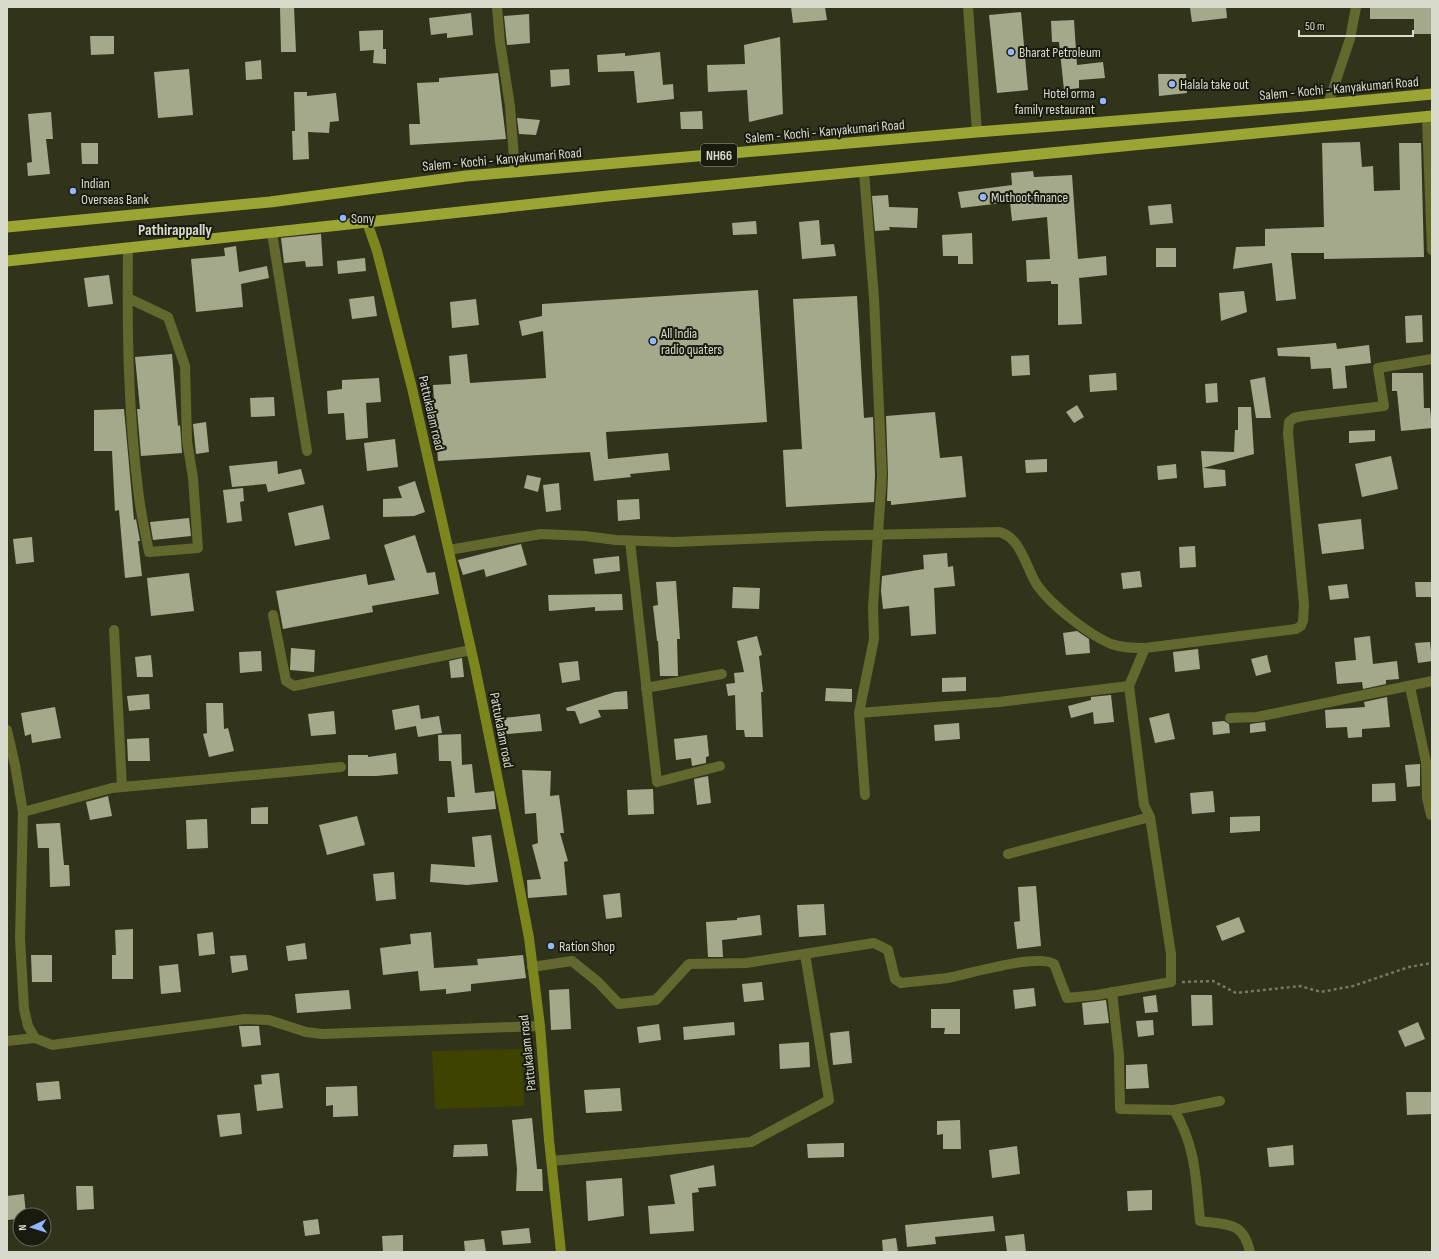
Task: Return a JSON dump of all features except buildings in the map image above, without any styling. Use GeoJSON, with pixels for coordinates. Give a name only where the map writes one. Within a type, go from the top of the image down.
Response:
{"type":"FeatureCollection","features":[{"type":"Feature","properties":{"kind":"highway","name":"Salem - Kochi - Kanyakumari Road"},"geometry":{"type":"LineString","coordinates":[[7,227],[270,202],[466,176],[1432,94]]}},
{"type":"Feature","properties":{"kind":"highway"},"geometry":{"type":"LineString","coordinates":[[7,261],[608,196],[1430,116]]}},
{"type":"Feature","properties":{"kind":"main road","name":"Pattukalam road"},"geometry":{"type":"LineString","coordinates":[[367,222],[377,252],[399,334],[449,550],[471,650],[529,938],[540,1026],[561,1252]]}},
{"type":"Feature","properties":{"kind":"street"},"geometry":{"type":"LineString","coordinates":[[497,7],[500,42],[510,106],[515,172]]}},
{"type":"Feature","properties":{"kind":"street"},"geometry":{"type":"LineString","coordinates":[[968,7],[978,132]]}},
{"type":"Feature","properties":{"kind":"street"},"geometry":{"type":"LineString","coordinates":[[1328,104],[1350,39],[1356,7]]}},
{"type":"Feature","properties":{"kind":"street"},"geometry":{"type":"LineString","coordinates":[[1430,116],[1432,250]]}},
{"type":"Feature","properties":{"kind":"street"},"geometry":{"type":"LineString","coordinates":[[864,172],[874,298],[882,475],[874,607],[874,639],[859,713],[865,795]]}},
{"type":"Feature","properties":{"kind":"street"},"geometry":{"type":"LineString","coordinates":[[272,233],[307,451]]}},
{"type":"Feature","properties":{"kind":"street"},"geometry":{"type":"LineString","coordinates":[[128,248],[128,298],[129,367],[138,489],[149,552],[198,548],[193,478],[186,441],[185,366],[168,318],[128,298]]}},
{"type":"Feature","properties":{"kind":"street"},"geometry":{"type":"LineString","coordinates":[[449,550],[541,534],[585,536],[630,541],[674,542],[999,532],[1008,534],[1014,542],[1037,584],[1050,602],[1091,632],[1112,644],[1129,648],[1145,648],[1296,629],[1301,626],[1304,621],[1304,604],[1296,538],[1288,432],[1289,422],[1294,418],[1303,416],[1384,406],[1378,368],[1432,359]]}},
{"type":"Feature","properties":{"kind":"street"},"geometry":{"type":"LineString","coordinates":[[630,541],[657,782],[720,766]]}},
{"type":"Feature","properties":{"kind":"street"},"geometry":{"type":"LineString","coordinates":[[273,615],[286,681],[294,686],[471,650]]}},
{"type":"Feature","properties":{"kind":"street"},"geometry":{"type":"LineString","coordinates":[[114,630],[122,787]]}},
{"type":"Feature","properties":{"kind":"street"},"geometry":{"type":"LineString","coordinates":[[532,967],[572,961],[598,982],[619,1004],[656,1000],[689,964],[746,963],[874,944],[888,950],[895,979],[901,983],[947,978],[1033,960],[1050,961],[1057,968],[1067,998],[1171,982],[1170,954],[1150,818],[1144,805],[1129,686],[1145,648]]}},
{"type":"Feature","properties":{"kind":"street"},"geometry":{"type":"LineString","coordinates":[[646,688],[722,674]]}},
{"type":"Feature","properties":{"kind":"street"},"geometry":{"type":"LineString","coordinates":[[1230,718],[1257,717],[1410,687],[1432,681]]}},
{"type":"Feature","properties":{"kind":"street"},"geometry":{"type":"LineString","coordinates":[[859,713],[999,702],[1129,686]]}},
{"type":"Feature","properties":{"kind":"street"},"geometry":{"type":"LineString","coordinates":[[1410,687],[1426,762],[1427,798],[1431,815]]}},
{"type":"Feature","properties":{"kind":"street"},"geometry":{"type":"LineString","coordinates":[[7,730],[24,812],[20,939],[24,1009],[28,1026],[36,1038]]}},
{"type":"Feature","properties":{"kind":"street"},"geometry":{"type":"LineString","coordinates":[[24,812],[101,790],[122,787],[341,767]]}},
{"type":"Feature","properties":{"kind":"street"},"geometry":{"type":"LineString","coordinates":[[1008,854],[1150,818]]}},
{"type":"Feature","properties":{"kind":"street"},"geometry":{"type":"LineString","coordinates":[[552,1161],[751,1142],[829,1100],[805,954]]}},
{"type":"Feature","properties":{"kind":"street"},"geometry":{"type":"LineString","coordinates":[[1112,992],[1119,1055],[1120,1109],[1174,1110],[1220,1101]]}},
{"type":"Feature","properties":{"kind":"street"},"geometry":{"type":"LineString","coordinates":[[7,1041],[36,1038],[52,1045],[245,1019],[269,1020],[306,1032],[322,1034],[540,1026]]}},
{"type":"Feature","properties":{"kind":"street"},"geometry":{"type":"LineString","coordinates":[[1174,1110],[1182,1123],[1194,1156],[1200,1221],[1236,1227],[1246,1237],[1250,1252]]}},
{"type":"Feature","properties":{"kind":"path"},"geometry":{"type":"LineString","coordinates":[[1171,982],[1213,981],[1236,993],[1300,986],[1321,992],[1353,986],[1409,967],[1432,963]]}},
{"type":"Feature","properties":{"kind":"green space"},"geometry":{"type":"Polygon","coordinates":[[[523,1049],[524,1106],[435,1109],[432,1051],[523,1049]]]}},
{"type":"Feature","properties":{"kind":"place","name":"Bharat Petroleum"},"geometry":{"type":"Point","coordinates":[1011,52]}},
{"type":"Feature","properties":{"kind":"place","name":"Halala take out"},"geometry":{"type":"Point","coordinates":[1172,84]}},
{"type":"Feature","properties":{"kind":"place","name":"Hotel orma family restaurant"},"geometry":{"type":"Point","coordinates":[1103,101]}},
{"type":"Feature","properties":{"kind":"place","name":"Indian Overseas Bank"},"geometry":{"type":"Point","coordinates":[73,191]}},
{"type":"Feature","properties":{"kind":"place","name":"Muthoot finance"},"geometry":{"type":"Point","coordinates":[983,197]}},
{"type":"Feature","properties":{"kind":"place","name":"Sony"},"geometry":{"type":"Point","coordinates":[343,218]}},
{"type":"Feature","properties":{"kind":"place","name":"All India radio quaters"},"geometry":{"type":"Point","coordinates":[653,341]}},
{"type":"Feature","properties":{"kind":"place","name":"Ration Shop"},"geometry":{"type":"Point","coordinates":[551,946]}},
{"type":"Feature","properties":{"kind":"district","name":"Pathirappally"},"geometry":{"type":"Point","coordinates":[175,229]}}]}
